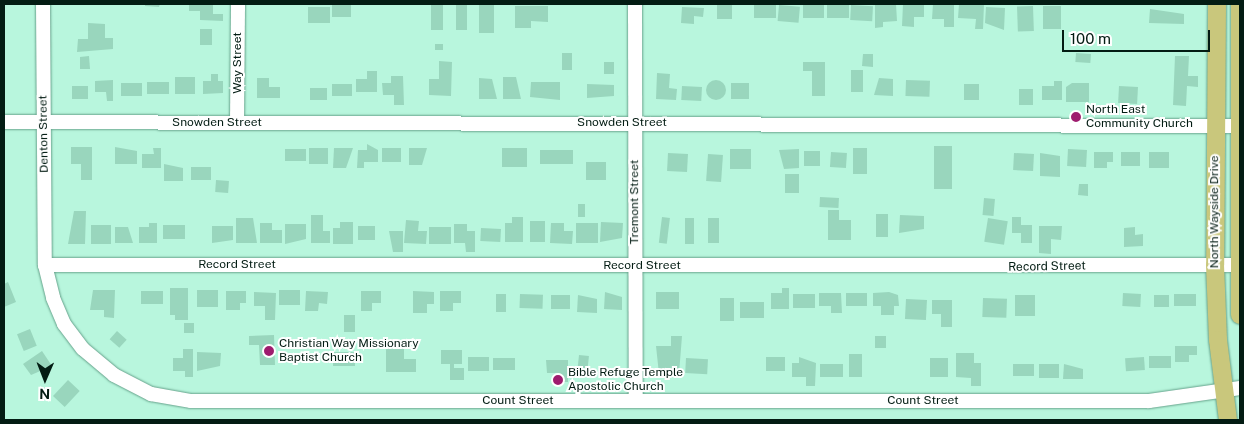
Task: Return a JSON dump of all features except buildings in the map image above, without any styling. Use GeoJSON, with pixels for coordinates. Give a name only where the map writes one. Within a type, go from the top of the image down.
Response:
{"type":"FeatureCollection","features":[{"type":"Feature","properties":{"kind":"main road","name":"North Wayside Drive"},"geometry":{"type":"LineString","coordinates":[[1216,4],[1215,265],[1232,389],[1228,420]]}},
{"type":"Feature","properties":{"kind":"main road","name":"North Wayside Drive"},"geometry":{"type":"LineString","coordinates":[[1240,4],[1240,315]]}},
{"type":"Feature","properties":{"kind":"street","name":"Denton Street"},"geometry":{"type":"LineString","coordinates":[[43,4],[45,265]]}},
{"type":"Feature","properties":{"kind":"street","name":"Way Street"},"geometry":{"type":"LineString","coordinates":[[238,4],[238,123]]}},
{"type":"Feature","properties":{"kind":"street","name":"Tremont Street"},"geometry":{"type":"LineString","coordinates":[[635,4],[636,401]]}},
{"type":"Feature","properties":{"kind":"street","name":"Snowden Street"},"geometry":{"type":"LineString","coordinates":[[4,122],[1240,126]]}},
{"type":"Feature","properties":{"kind":"street","name":"Record Street"},"geometry":{"type":"LineString","coordinates":[[45,265],[1239,265]]}},
{"type":"Feature","properties":{"kind":"street","name":"Count Street"},"geometry":{"type":"LineString","coordinates":[[45,265],[64,324],[83,349],[114,375],[152,394],[191,401],[1148,401],[1232,389]]}},
{"type":"Feature","properties":{"kind":"place","name":"North East Community Church"},"geometry":{"type":"Point","coordinates":[1076,117]}},
{"type":"Feature","properties":{"kind":"place","name":"Christian Way Missionary Baptist Church"},"geometry":{"type":"Point","coordinates":[269,351]}},
{"type":"Feature","properties":{"kind":"place","name":"Bible Refuge Temple Apostolic Church"},"geometry":{"type":"Point","coordinates":[558,380]}}]}
